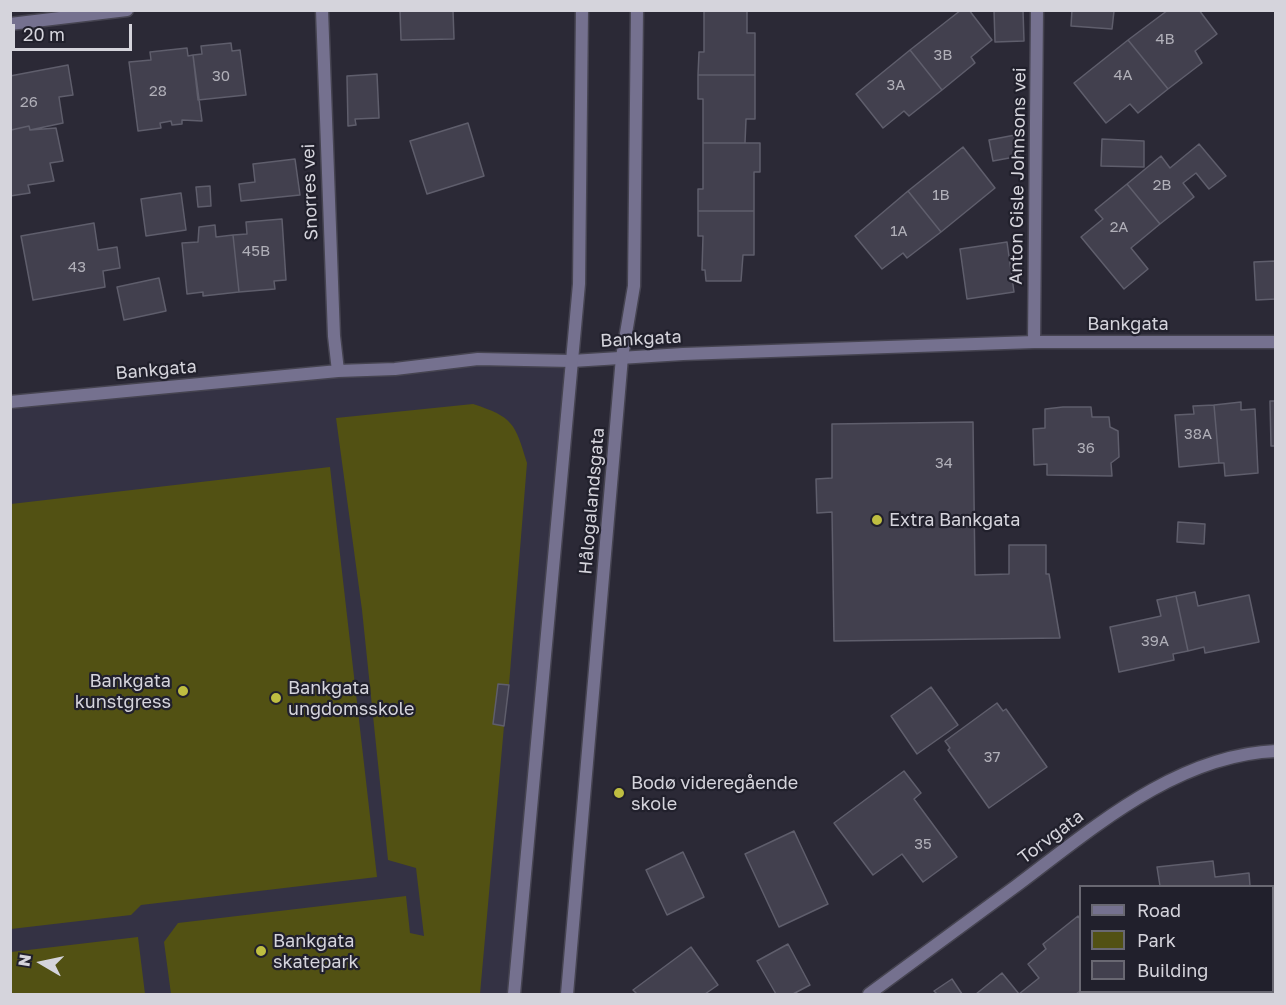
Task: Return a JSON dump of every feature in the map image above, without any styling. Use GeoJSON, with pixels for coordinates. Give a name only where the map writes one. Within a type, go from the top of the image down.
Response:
{"type":"FeatureCollection","features":[{"type":"Feature","properties":{"kind":"street"},"geometry":{"type":"LineString","coordinates":[[10,24],[127,10]]}},
{"type":"Feature","properties":{"kind":"street","name":"Snorres vei"},"geometry":{"type":"LineString","coordinates":[[322,10],[334,336],[338,371]]}},
{"type":"Feature","properties":{"kind":"street","name":"Hålogalandsgata"},"geometry":{"type":"LineString","coordinates":[[514,994],[579,284],[582,10]]}},
{"type":"Feature","properties":{"kind":"street","name":"Hålogalandsgata"},"geometry":{"type":"LineString","coordinates":[[567,994],[622,357],[634,298],[637,10]]}},
{"type":"Feature","properties":{"kind":"street","name":"Anton Gisle Johnsons vei"},"geometry":{"type":"LineString","coordinates":[[1034,342],[1037,10]]}},
{"type":"Feature","properties":{"kind":"street","name":"Bankgata"},"geometry":{"type":"LineString","coordinates":[[10,402],[338,371],[395,369],[478,359],[572,361],[622,357],[1034,342],[1275,342]]}},
{"type":"Feature","properties":{"kind":"street","name":"Torvgata"},"geometry":{"type":"LineString","coordinates":[[869,994],[1117,811],[1198,769],[1255,752],[1275,751]]}},
{"type":"Feature","properties":{"kind":"shaded area","name":"Bankgata ungdomsskole"},"geometry":{"type":"Polygon","coordinates":[[[572,361],[514,994],[11,994],[11,402],[338,371],[572,361]]]}},
{"type":"Feature","properties":{"kind":"green space"},"geometry":{"type":"Polygon","coordinates":[[[473,404],[497,413],[510,423],[519,439],[527,463],[509,685],[498,684],[493,724],[504,726],[480,994],[171,994],[164,942],[178,923],[406,896],[410,933],[424,936],[416,868],[388,860],[362,610],[336,418],[473,404]]]}},
{"type":"Feature","properties":{"kind":"green space","name":"Bankgata kunstgress"},"geometry":{"type":"Polygon","coordinates":[[[330,467],[377,877],[141,905],[131,915],[11,929],[11,504],[330,467]]]}},
{"type":"Feature","properties":{"kind":"green space"},"geometry":{"type":"Polygon","coordinates":[[[138,937],[145,994],[11,994],[11,952],[138,937]]]}},
{"type":"Feature","properties":{"kind":"building"},"geometry":{"type":"Polygon","coordinates":[[[400,10],[453,10],[454,39],[401,40],[400,10]]]}},
{"type":"Feature","properties":{"kind":"building"},"geometry":{"type":"Polygon","coordinates":[[[704,10],[747,10],[747,33],[755,33],[755,75],[698,75],[699,52],[704,52],[704,10]]]}},
{"type":"Feature","properties":{"kind":"building"},"geometry":{"type":"Polygon","coordinates":[[[961,10],[969,10],[992,40],[971,57],[975,63],[942,90],[910,50],[961,10]]]}},
{"type":"Feature","properties":{"kind":"building"},"geometry":{"type":"Polygon","coordinates":[[[994,10],[1023,10],[1024,41],[995,42],[994,10]]]}},
{"type":"Feature","properties":{"kind":"building"},"geometry":{"type":"Polygon","coordinates":[[[1072,10],[1114,11],[1112,29],[1071,26],[1072,10]]]}},
{"type":"Feature","properties":{"kind":"building"},"geometry":{"type":"Polygon","coordinates":[[[1168,10],[1199,10],[1217,34],[1195,51],[1202,63],[1168,89],[1128,40],[1168,10]]]}},
{"type":"Feature","properties":{"kind":"building"},"geometry":{"type":"Polygon","coordinates":[[[1128,40],[1168,89],[1138,113],[1130,104],[1106,123],[1074,83],[1128,40]]]}},
{"type":"Feature","properties":{"kind":"building"},"geometry":{"type":"Polygon","coordinates":[[[231,43],[232,51],[240,50],[246,95],[198,100],[193,55],[202,54],[201,46],[231,43]]]}},
{"type":"Feature","properties":{"kind":"building"},"geometry":{"type":"Polygon","coordinates":[[[187,48],[188,56],[193,55],[202,121],[182,120],[182,124],[172,125],[171,121],[160,123],[161,128],[138,131],[129,62],[151,60],[150,52],[187,48]]]}},
{"type":"Feature","properties":{"kind":"building"},"geometry":{"type":"Polygon","coordinates":[[[910,50],[942,90],[909,116],[904,111],[883,128],[856,94],[910,50]]]}},
{"type":"Feature","properties":{"kind":"building"},"geometry":{"type":"Polygon","coordinates":[[[68,65],[73,95],[59,97],[63,123],[30,130],[29,126],[11,130],[10,133],[10,76],[68,65]]]}},
{"type":"Feature","properties":{"kind":"building"},"geometry":{"type":"Polygon","coordinates":[[[377,74],[379,118],[355,119],[356,125],[348,126],[347,76],[377,74]]]}},
{"type":"Feature","properties":{"kind":"building"},"geometry":{"type":"Polygon","coordinates":[[[698,75],[755,75],[755,119],[746,119],[745,143],[703,143],[703,99],[698,99],[698,75]]]}},
{"type":"Feature","properties":{"kind":"building"},"geometry":{"type":"Polygon","coordinates":[[[468,123],[484,176],[427,194],[410,141],[468,123]]]}},
{"type":"Feature","properties":{"kind":"building"},"geometry":{"type":"Polygon","coordinates":[[[29,126],[30,130],[56,128],[63,161],[50,163],[54,181],[28,185],[30,193],[10,196],[11,130],[29,126]]]}},
{"type":"Feature","properties":{"kind":"building"},"geometry":{"type":"Polygon","coordinates":[[[1015,135],[1020,156],[993,161],[989,140],[1015,135]]]}},
{"type":"Feature","properties":{"kind":"building"},"geometry":{"type":"Polygon","coordinates":[[[1102,139],[1144,141],[1144,167],[1101,166],[1102,139]]]}},
{"type":"Feature","properties":{"kind":"building"},"geometry":{"type":"Polygon","coordinates":[[[703,143],[760,143],[760,172],[754,172],[754,211],[698,211],[698,189],[703,189],[703,143]]]}},
{"type":"Feature","properties":{"kind":"building"},"geometry":{"type":"Polygon","coordinates":[[[1199,144],[1226,176],[1209,189],[1196,173],[1183,183],[1194,197],[1160,224],[1127,184],[1161,156],[1170,168],[1199,144]]]}},
{"type":"Feature","properties":{"kind":"building"},"geometry":{"type":"Polygon","coordinates":[[[963,147],[995,188],[941,232],[908,191],[963,147]]]}},
{"type":"Feature","properties":{"kind":"building"},"geometry":{"type":"Polygon","coordinates":[[[295,159],[300,195],[241,201],[239,184],[255,182],[253,164],[295,159]]]}},
{"type":"Feature","properties":{"kind":"building"},"geometry":{"type":"Polygon","coordinates":[[[1127,184],[1160,224],[1131,248],[1148,269],[1124,289],[1081,237],[1103,219],[1095,210],[1127,184]]]}},
{"type":"Feature","properties":{"kind":"building"},"geometry":{"type":"Polygon","coordinates":[[[210,186],[211,206],[198,207],[196,187],[210,186]]]}},
{"type":"Feature","properties":{"kind":"building"},"geometry":{"type":"Polygon","coordinates":[[[908,191],[941,232],[907,258],[903,253],[882,269],[855,236],[908,191]]]}},
{"type":"Feature","properties":{"kind":"building"},"geometry":{"type":"Polygon","coordinates":[[[181,193],[186,230],[146,236],[141,199],[181,193]]]}},
{"type":"Feature","properties":{"kind":"building"},"geometry":{"type":"Polygon","coordinates":[[[698,211],[754,211],[754,255],[743,255],[741,281],[706,281],[705,270],[702,270],[703,236],[698,236],[698,211]]]}},
{"type":"Feature","properties":{"kind":"building"},"geometry":{"type":"Polygon","coordinates":[[[282,219],[286,280],[274,281],[275,289],[239,292],[233,235],[247,234],[246,222],[282,219]]]}},
{"type":"Feature","properties":{"kind":"building"},"geometry":{"type":"Polygon","coordinates":[[[94,223],[98,250],[117,247],[120,268],[103,271],[105,287],[33,300],[21,236],[94,223]]]}},
{"type":"Feature","properties":{"kind":"building"},"geometry":{"type":"Polygon","coordinates":[[[215,225],[216,237],[233,235],[239,292],[203,296],[203,292],[187,294],[182,243],[198,242],[199,227],[215,225]]]}},
{"type":"Feature","properties":{"kind":"building"},"geometry":{"type":"Polygon","coordinates":[[[1007,242],[1014,292],[967,299],[960,249],[1007,242]]]}},
{"type":"Feature","properties":{"kind":"building"},"geometry":{"type":"Polygon","coordinates":[[[1276,261],[1276,299],[1256,300],[1254,262],[1276,261]]]}},
{"type":"Feature","properties":{"kind":"building"},"geometry":{"type":"Polygon","coordinates":[[[159,278],[166,311],[124,320],[117,287],[159,278]]]}},
{"type":"Feature","properties":{"kind":"building"},"geometry":{"type":"Polygon","coordinates":[[[1270,401],[1276,401],[1276,446],[1271,446],[1270,401]]]}},
{"type":"Feature","properties":{"kind":"building"},"geometry":{"type":"Polygon","coordinates":[[[1241,402],[1241,410],[1255,409],[1258,473],[1225,476],[1224,463],[1219,463],[1214,405],[1241,402]]]}},
{"type":"Feature","properties":{"kind":"building"},"geometry":{"type":"Polygon","coordinates":[[[1214,405],[1219,463],[1179,467],[1175,415],[1194,414],[1193,406],[1214,405]]]}},
{"type":"Feature","properties":{"kind":"building"},"geometry":{"type":"Polygon","coordinates":[[[1091,407],[1092,417],[1109,417],[1110,427],[1118,431],[1119,457],[1111,463],[1112,476],[1047,475],[1047,464],[1034,465],[1033,429],[1045,428],[1045,409],[1091,407]]]}},
{"type":"Feature","properties":{"kind":"building"},"geometry":{"type":"Polygon","coordinates":[[[973,422],[975,575],[1009,574],[1009,545],[1046,545],[1046,574],[1049,574],[1060,638],[834,641],[832,512],[817,513],[816,479],[832,478],[832,424],[973,422]]]}},
{"type":"Feature","properties":{"kind":"building"},"geometry":{"type":"Polygon","coordinates":[[[1178,522],[1205,524],[1204,544],[1177,542],[1178,522]]]}},
{"type":"Feature","properties":{"kind":"building"},"geometry":{"type":"Polygon","coordinates":[[[1195,592],[1198,606],[1249,595],[1259,642],[1205,653],[1204,647],[1188,651],[1176,596],[1195,592]]]}},
{"type":"Feature","properties":{"kind":"building"},"geometry":{"type":"Polygon","coordinates":[[[1176,596],[1188,651],[1173,654],[1174,660],[1119,672],[1110,627],[1161,616],[1157,600],[1176,596]]]}},
{"type":"Feature","properties":{"kind":"building"},"geometry":{"type":"Polygon","coordinates":[[[498,684],[509,685],[504,726],[493,724],[498,684]]]}},
{"type":"Feature","properties":{"kind":"building"},"geometry":{"type":"Polygon","coordinates":[[[931,687],[958,725],[917,754],[891,716],[931,687]]]}},
{"type":"Feature","properties":{"kind":"building"},"geometry":{"type":"Polygon","coordinates":[[[997,703],[1003,711],[1006,709],[1047,767],[989,808],[948,750],[950,748],[945,741],[997,703]]]}},
{"type":"Feature","properties":{"kind":"building"},"geometry":{"type":"Polygon","coordinates":[[[904,771],[921,793],[914,799],[957,857],[923,882],[902,854],[873,875],[834,823],[904,771]]]}},
{"type":"Feature","properties":{"kind":"building"},"geometry":{"type":"Polygon","coordinates":[[[794,831],[828,904],[779,927],[745,854],[794,831]]]}},
{"type":"Feature","properties":{"kind":"building"},"geometry":{"type":"Polygon","coordinates":[[[683,852],[704,897],[667,915],[646,870],[683,852]]]}},
{"type":"Feature","properties":{"kind":"building"},"geometry":{"type":"Polygon","coordinates":[[[1213,861],[1215,877],[1249,873],[1250,885],[1160,885],[1157,867],[1213,861]]]}},
{"type":"Feature","properties":{"kind":"building"},"geometry":{"type":"Polygon","coordinates":[[[1078,916],[1079,992],[1076,994],[1019,994],[1039,978],[1028,964],[1046,949],[1043,944],[1078,916]]]}},
{"type":"Feature","properties":{"kind":"building"},"geometry":{"type":"Polygon","coordinates":[[[788,944],[810,985],[793,994],[776,994],[757,961],[788,944]]]}},
{"type":"Feature","properties":{"kind":"building"},"geometry":{"type":"Polygon","coordinates":[[[691,947],[718,985],[705,994],[637,994],[633,990],[691,947]]]}},
{"type":"Feature","properties":{"kind":"building"},"geometry":{"type":"Polygon","coordinates":[[[1002,973],[1019,994],[976,994],[1002,973]]]}},
{"type":"Feature","properties":{"kind":"building"},"geometry":{"type":"Polygon","coordinates":[[[952,979],[962,994],[937,994],[934,991],[952,979]]]}},
{"type":"Feature","properties":{"kind":"building"},"geometry":{"type":"Polygon","coordinates":[[[1146,993],[1195,993],[1195,994],[1146,993]]]}},
{"type":"Feature","properties":{"kind":"place","name":"Extra Bankgata"},"geometry":{"type":"Point","coordinates":[877,520]}},
{"type":"Feature","properties":{"kind":"place","name":"Bankgata kunstgress"},"geometry":{"type":"Point","coordinates":[183,691]}},
{"type":"Feature","properties":{"kind":"place","name":"Bankgata ungdomsskole"},"geometry":{"type":"Point","coordinates":[276,698]}},
{"type":"Feature","properties":{"kind":"place","name":"Bodø videregående skole"},"geometry":{"type":"Point","coordinates":[619,793]}},
{"type":"Feature","properties":{"kind":"place","name":"Bankgata skatepark"},"geometry":{"type":"Point","coordinates":[261,951]}}]}
